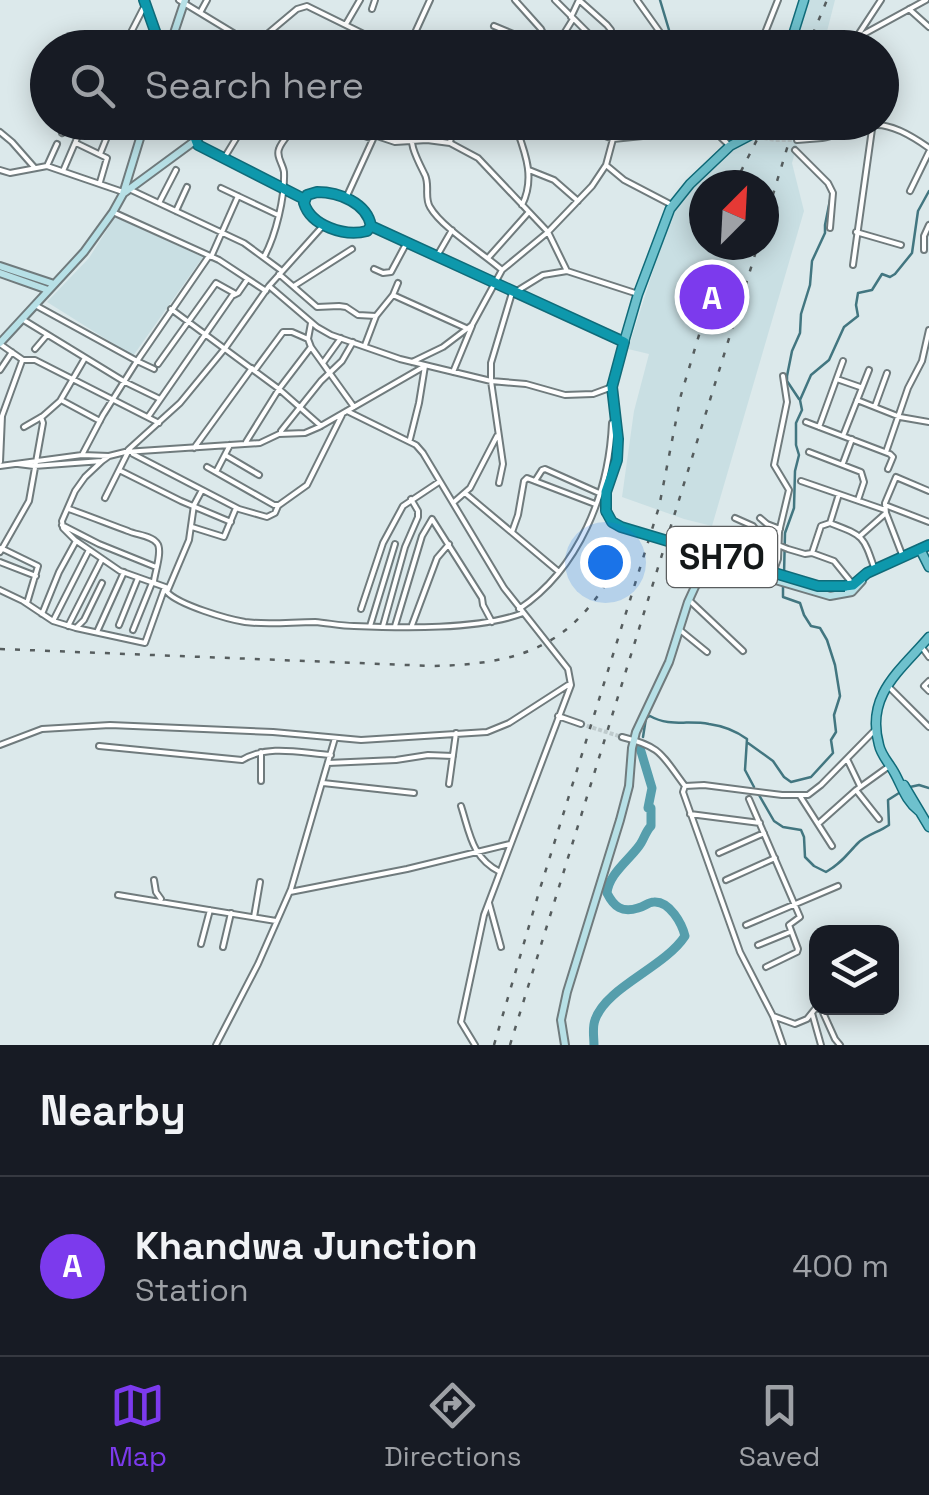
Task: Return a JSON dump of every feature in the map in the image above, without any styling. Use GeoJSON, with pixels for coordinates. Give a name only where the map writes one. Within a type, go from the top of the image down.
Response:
{"type":"FeatureCollection","features":[{"type":"Feature","properties":{"kind":"highway"},"geometry":{"type":"LineString","coordinates":[[145,2],[155,30]]}},
{"type":"Feature","properties":{"kind":"highway"},"geometry":{"type":"LineString","coordinates":[[197,142],[304,199]]}},
{"type":"Feature","properties":{"kind":"highway"},"geometry":{"type":"LineString","coordinates":[[304,199],[317,192],[346,198],[368,213],[371,226]]}},
{"type":"Feature","properties":{"kind":"highway"},"geometry":{"type":"LineString","coordinates":[[304,199],[307,212],[324,224],[354,234],[371,226]]}},
{"type":"Feature","properties":{"kind":"highway"},"geometry":{"type":"LineString","coordinates":[[371,226],[624,342]]}},
{"type":"Feature","properties":{"kind":"highway","name":"SH70"},"geometry":{"type":"LineString","coordinates":[[624,342],[612,388],[618,427],[618,460],[606,492],[606,512],[612,522],[818,586],[849,586]]}},
{"type":"Feature","properties":{"kind":"highway"},"geometry":{"type":"LineString","coordinates":[[849,586],[871,571],[925,547]]}},
{"type":"Feature","properties":{"kind":"main road"},"geometry":{"type":"LineString","coordinates":[[795,30],[804,0]]}},
{"type":"Feature","properties":{"kind":"main road","name":"SH70"},"geometry":{"type":"LineString","coordinates":[[624,342],[665,218],[690,184],[730,146],[745,140]]}},
{"type":"Feature","properties":{"kind":"main road"},"geometry":{"type":"LineString","coordinates":[[925,547],[929,567]]}},
{"type":"Feature","properties":{"kind":"main road"},"geometry":{"type":"LineString","coordinates":[[929,637],[886,685],[877,728],[880,751],[929,827]]}},
{"type":"Feature","properties":{"kind":"street"},"geometry":{"type":"LineString","coordinates":[[201,11],[208,0]]}},
{"type":"Feature","properties":{"kind":"street"},"geometry":{"type":"LineString","coordinates":[[314,8],[317,0]]}},
{"type":"Feature","properties":{"kind":"street"},"geometry":{"type":"LineString","coordinates":[[346,24],[360,0]]}},
{"type":"Feature","properties":{"kind":"street"},"geometry":{"type":"LineString","coordinates":[[372,9],[375,0]]}},
{"type":"Feature","properties":{"kind":"street"},"geometry":{"type":"LineString","coordinates":[[416,30],[430,0]]}},
{"type":"Feature","properties":{"kind":"street"},"geometry":{"type":"LineString","coordinates":[[515,0],[541,30]]}},
{"type":"Feature","properties":{"kind":"street"},"geometry":{"type":"LineString","coordinates":[[555,0],[585,30]]}},
{"type":"Feature","properties":{"kind":"street"},"geometry":{"type":"LineString","coordinates":[[637,0],[658,30]]}},
{"type":"Feature","properties":{"kind":"street"},"geometry":{"type":"LineString","coordinates":[[766,30],[778,0]]}},
{"type":"Feature","properties":{"kind":"street"},"geometry":{"type":"LineString","coordinates":[[861,30],[880,0]]}},
{"type":"Feature","properties":{"kind":"street"},"geometry":{"type":"LineString","coordinates":[[871,30],[926,0]]}},
{"type":"Feature","properties":{"kind":"street"},"geometry":{"type":"LineString","coordinates":[[175,30],[183,1],[229,30]]}},
{"type":"Feature","properties":{"kind":"street"},"geometry":{"type":"LineString","coordinates":[[564,30],[581,1],[611,30]]}},
{"type":"Feature","properties":{"kind":"street"},"geometry":{"type":"LineString","coordinates":[[132,30],[145,2]]}},
{"type":"Feature","properties":{"kind":"street"},"geometry":{"type":"LineString","coordinates":[[272,30],[305,3],[359,30]]}},
{"type":"Feature","properties":{"kind":"street"},"geometry":{"type":"LineString","coordinates":[[909,9],[929,27]]}},
{"type":"Feature","properties":{"kind":"street"},"geometry":{"type":"LineString","coordinates":[[494,26],[505,30]]}},
{"type":"Feature","properties":{"kind":"street"},"geometry":{"type":"LineString","coordinates":[[0,132],[34,168]]}},
{"type":"Feature","properties":{"kind":"street"},"geometry":{"type":"LineString","coordinates":[[899,132],[929,150],[910,192]]}},
{"type":"Feature","properties":{"kind":"street"},"geometry":{"type":"LineString","coordinates":[[63,171],[77,140]]}},
{"type":"Feature","properties":{"kind":"street"},"geometry":{"type":"LineString","coordinates":[[100,154],[106,140]]}},
{"type":"Feature","properties":{"kind":"street"},"geometry":{"type":"LineString","coordinates":[[141,140],[125,192],[113,212],[84,252],[0,343],[23,360],[32,359],[159,422]]}},
{"type":"Feature","properties":{"kind":"street"},"geometry":{"type":"LineString","coordinates":[[224,159],[235,140]]}},
{"type":"Feature","properties":{"kind":"street"},"geometry":{"type":"LineString","coordinates":[[264,257],[274,240],[284,173],[278,155],[285,140]]}},
{"type":"Feature","properties":{"kind":"street"},"geometry":{"type":"LineString","coordinates":[[346,198],[373,140]]}},
{"type":"Feature","properties":{"kind":"street"},"geometry":{"type":"LineString","coordinates":[[387,140],[450,142],[478,158],[548,232],[567,270]]}},
{"type":"Feature","properties":{"kind":"street"},"geometry":{"type":"LineString","coordinates":[[411,140],[427,180],[429,206],[502,270]]}},
{"type":"Feature","properties":{"kind":"street"},"geometry":{"type":"LineString","coordinates":[[519,140],[529,170],[522,205]]}},
{"type":"Feature","properties":{"kind":"street"},"geometry":{"type":"LineString","coordinates":[[453,372],[469,326],[502,270],[548,232],[592,186],[606,165],[613,140]]}},
{"type":"Feature","properties":{"kind":"street"},"geometry":{"type":"LineString","coordinates":[[724,140],[730,146]]}},
{"type":"Feature","properties":{"kind":"street"},"geometry":{"type":"LineString","coordinates":[[853,265],[870,140]]}},
{"type":"Feature","properties":{"kind":"street"},"geometry":{"type":"LineString","coordinates":[[125,192],[197,142]]}},
{"type":"Feature","properties":{"kind":"street"},"geometry":{"type":"LineString","coordinates":[[47,166],[57,144]]}},
{"type":"Feature","properties":{"kind":"street"},"geometry":{"type":"LineString","coordinates":[[76,144],[107,158],[100,184]]}},
{"type":"Feature","properties":{"kind":"street"},"geometry":{"type":"LineString","coordinates":[[795,150],[833,193],[830,228]]}},
{"type":"Feature","properties":{"kind":"street"},"geometry":{"type":"LineString","coordinates":[[606,165],[673,205]]}},
{"type":"Feature","properties":{"kind":"street"},"geometry":{"type":"LineString","coordinates":[[0,170],[10,173],[47,166],[159,203],[264,257],[312,304],[346,307],[358,315],[376,316]]}},
{"type":"Feature","properties":{"kind":"street"},"geometry":{"type":"LineString","coordinates":[[159,203],[176,170]]}},
{"type":"Feature","properties":{"kind":"street"},"geometry":{"type":"LineString","coordinates":[[529,170],[554,180],[578,201]]}},
{"type":"Feature","properties":{"kind":"street"},"geometry":{"type":"LineString","coordinates":[[176,211],[187,188]]}},
{"type":"Feature","properties":{"kind":"street"},"geometry":{"type":"LineString","coordinates":[[221,188],[278,215]]}},
{"type":"Feature","properties":{"kind":"street"},"geometry":{"type":"LineString","coordinates":[[82,456],[112,400],[210,256],[238,196]]}},
{"type":"Feature","properties":{"kind":"street"},"geometry":{"type":"LineString","coordinates":[[113,212],[228,265],[294,305],[311,323],[341,338],[425,366],[565,395],[612,388]]}},
{"type":"Feature","properties":{"kind":"street"},"geometry":{"type":"LineString","coordinates":[[488,258],[529,212]]}},
{"type":"Feature","properties":{"kind":"street"},"geometry":{"type":"LineString","coordinates":[[105,498],[127,452],[180,403],[280,273],[324,224]]}},
{"type":"Feature","properties":{"kind":"street"},"geometry":{"type":"LineString","coordinates":[[924,250],[929,224]]}},
{"type":"Feature","properties":{"kind":"street"},"geometry":{"type":"LineString","coordinates":[[438,256],[452,230]]}},
{"type":"Feature","properties":{"kind":"street"},"geometry":{"type":"LineString","coordinates":[[856,232],[901,245]]}},
{"type":"Feature","properties":{"kind":"street"},"geometry":{"type":"LineString","coordinates":[[374,270],[391,272],[407,242]]}},
{"type":"Feature","properties":{"kind":"street"},"geometry":{"type":"LineString","coordinates":[[294,286],[352,249]]}},
{"type":"Feature","properties":{"kind":"street"},"geometry":{"type":"LineString","coordinates":[[0,270],[51,286]]}},
{"type":"Feature","properties":{"kind":"street"},"geometry":{"type":"LineString","coordinates":[[498,483],[504,470],[492,363],[514,292],[543,275],[567,270],[638,294]]}},
{"type":"Feature","properties":{"kind":"street"},"geometry":{"type":"LineString","coordinates":[[148,418],[248,280]]}},
{"type":"Feature","properties":{"kind":"street"},"geometry":{"type":"LineString","coordinates":[[35,305],[156,367],[216,283],[234,295]]}},
{"type":"Feature","properties":{"kind":"street"},"geometry":{"type":"LineString","coordinates":[[365,345],[376,316],[393,296],[398,283]]}},
{"type":"Feature","properties":{"kind":"street"},"geometry":{"type":"LineString","coordinates":[[393,296],[469,326]]}},
{"type":"Feature","properties":{"kind":"street"},"geometry":{"type":"LineString","coordinates":[[171,309],[254,369],[321,426]]}},
{"type":"Feature","properties":{"kind":"street"},"geometry":{"type":"LineString","coordinates":[[22,320],[160,400]]}},
{"type":"Feature","properties":{"kind":"street"},"geometry":{"type":"LineString","coordinates":[[311,323],[311,347],[354,407]]}},
{"type":"Feature","properties":{"kind":"street"},"geometry":{"type":"LineString","coordinates":[[412,362],[442,347],[469,326]]}},
{"type":"Feature","properties":{"kind":"street"},"geometry":{"type":"LineString","coordinates":[[886,452],[908,388],[921,364],[929,330]]}},
{"type":"Feature","properties":{"kind":"street"},"geometry":{"type":"LineString","coordinates":[[194,448],[283,332],[308,339]]}},
{"type":"Feature","properties":{"kind":"street"},"geometry":{"type":"LineString","coordinates":[[35,349],[46,335]]}},
{"type":"Feature","properties":{"kind":"street"},"geometry":{"type":"LineString","coordinates":[[324,363],[341,338]]}},
{"type":"Feature","properties":{"kind":"street"},"geometry":{"type":"LineString","coordinates":[[280,434],[353,342]]}},
{"type":"Feature","properties":{"kind":"street"},"geometry":{"type":"LineString","coordinates":[[244,444],[311,347]]}},
{"type":"Feature","properties":{"kind":"street"},"geometry":{"type":"LineString","coordinates":[[0,370],[12,352]]}},
{"type":"Feature","properties":{"kind":"street"},"geometry":{"type":"LineString","coordinates":[[24,427],[60,400],[85,358]]}},
{"type":"Feature","properties":{"kind":"street"},"geometry":{"type":"LineString","coordinates":[[23,360],[2,416],[0,464],[102,461]]}},
{"type":"Feature","properties":{"kind":"street"},"geometry":{"type":"LineString","coordinates":[[819,428],[843,361]]}},
{"type":"Feature","properties":{"kind":"street"},"geometry":{"type":"LineString","coordinates":[[921,364],[929,366]]}},
{"type":"Feature","properties":{"kind":"street"},"geometry":{"type":"LineString","coordinates":[[35,463],[260,443],[280,434],[305,433],[425,366]]}},
{"type":"Feature","properties":{"kind":"street"},"geometry":{"type":"LineString","coordinates":[[410,442],[425,366]]}},
{"type":"Feature","properties":{"kind":"street"},"geometry":{"type":"LineString","coordinates":[[843,436],[868,370]]}},
{"type":"Feature","properties":{"kind":"street"},"geometry":{"type":"LineString","coordinates":[[874,407],[887,373]]}},
{"type":"Feature","properties":{"kind":"street"},"geometry":{"type":"LineString","coordinates":[[775,581],[789,490],[774,464],[787,402],[783,376]]}},
{"type":"Feature","properties":{"kind":"street"},"geometry":{"type":"LineString","coordinates":[[837,379],[862,388]]}},
{"type":"Feature","properties":{"kind":"street"},"geometry":{"type":"LineString","coordinates":[[60,400],[100,421]]}},
{"type":"Feature","properties":{"kind":"street"},"geometry":{"type":"LineString","coordinates":[[857,400],[929,422]]}},
{"type":"Feature","properties":{"kind":"street"},"geometry":{"type":"LineString","coordinates":[[167,587],[171,597],[244,622],[412,626],[504,620],[521,611],[548,586],[581,539],[611,452],[614,404]]}},
{"type":"Feature","properties":{"kind":"street"},"geometry":{"type":"LineString","coordinates":[[127,452],[236,507],[267,517],[308,485],[344,413]]}},
{"type":"Feature","properties":{"kind":"street"},"geometry":{"type":"LineString","coordinates":[[344,413],[410,442],[423,452],[521,611],[568,669],[571,682],[489,902],[461,1015],[462,1026],[475,1045]]}},
{"type":"Feature","properties":{"kind":"street"},"geometry":{"type":"LineString","coordinates":[[26,603],[38,568],[1,550],[29,502],[42,417]]}},
{"type":"Feature","properties":{"kind":"street"},"geometry":{"type":"LineString","coordinates":[[806,422],[886,452],[893,457],[888,469]]}},
{"type":"Feature","properties":{"kind":"street"},"geometry":{"type":"LineString","coordinates":[[452,504],[466,493],[498,436]]}},
{"type":"Feature","properties":{"kind":"street"},"geometry":{"type":"LineString","coordinates":[[843,464],[852,440]]}},
{"type":"Feature","properties":{"kind":"street"},"geometry":{"type":"LineString","coordinates":[[216,472],[230,444]]}},
{"type":"Feature","properties":{"kind":"street"},"geometry":{"type":"LineString","coordinates":[[809,452],[861,472],[864,476],[858,500]]}},
{"type":"Feature","properties":{"kind":"street"},"geometry":{"type":"LineString","coordinates":[[225,455],[258,475]]}},
{"type":"Feature","properties":{"kind":"street"},"geometry":{"type":"LineString","coordinates":[[62,525],[84,478],[109,456]]}},
{"type":"Feature","properties":{"kind":"street"},"geometry":{"type":"LineString","coordinates":[[207,467],[278,505]]}},
{"type":"Feature","properties":{"kind":"street"},"geometry":{"type":"LineString","coordinates":[[535,482],[545,469],[599,493]]}},
{"type":"Feature","properties":{"kind":"street"},"geometry":{"type":"LineString","coordinates":[[119,470],[231,522]]}},
{"type":"Feature","properties":{"kind":"street"},"geometry":{"type":"LineString","coordinates":[[512,532],[527,478],[596,504]]}},
{"type":"Feature","properties":{"kind":"street"},"geometry":{"type":"LineString","coordinates":[[860,536],[885,509],[896,478],[929,491]]}},
{"type":"Feature","properties":{"kind":"street"},"geometry":{"type":"LineString","coordinates":[[361,609],[383,543],[403,506],[440,481]]}},
{"type":"Feature","properties":{"kind":"street"},"geometry":{"type":"LineString","coordinates":[[801,481],[929,522]]}},
{"type":"Feature","properties":{"kind":"street"},"geometry":{"type":"LineString","coordinates":[[0,590],[52,621],[145,643],[189,540],[194,506],[202,490]]}},
{"type":"Feature","properties":{"kind":"street"},"geometry":{"type":"LineString","coordinates":[[466,493],[559,572]]}},
{"type":"Feature","properties":{"kind":"street"},"geometry":{"type":"LineString","coordinates":[[812,553],[821,526],[830,522],[839,494]]}},
{"type":"Feature","properties":{"kind":"street"},"geometry":{"type":"LineString","coordinates":[[384,626],[405,547],[418,517],[411,499]]}},
{"type":"Feature","properties":{"kind":"street"},"geometry":{"type":"LineString","coordinates":[[192,527],[224,537],[236,507]]}},
{"type":"Feature","properties":{"kind":"street"},"geometry":{"type":"LineString","coordinates":[[69,509],[156,542],[159,548],[153,583],[134,630]]}},
{"type":"Feature","properties":{"kind":"street"},"geometry":{"type":"LineString","coordinates":[[885,509],[903,557]]}},
{"type":"Feature","properties":{"kind":"street"},"geometry":{"type":"LineString","coordinates":[[735,518],[778,545],[834,561],[849,586]]}},
{"type":"Feature","properties":{"kind":"street"},"geometry":{"type":"LineString","coordinates":[[760,518],[780,529]]}},
{"type":"Feature","properties":{"kind":"street"},"geometry":{"type":"LineString","coordinates":[[395,626],[430,519],[482,598],[492,622]]}},
{"type":"Feature","properties":{"kind":"street"},"geometry":{"type":"LineString","coordinates":[[565,1045],[561,1020],[567,992],[620,820],[629,786],[634,740],[669,662],[688,600],[704,567],[709,562],[804,590],[839,596],[856,589],[871,571],[864,540],[830,522]]}},
{"type":"Feature","properties":{"kind":"street"},"geometry":{"type":"LineString","coordinates":[[62,525],[76,541],[124,572],[167,587]]}},
{"type":"Feature","properties":{"kind":"street"},"geometry":{"type":"LineString","coordinates":[[62,525],[156,568]]}},
{"type":"Feature","properties":{"kind":"street"},"geometry":{"type":"LineString","coordinates":[[42,614],[76,541]]}},
{"type":"Feature","properties":{"kind":"street"},"geometry":{"type":"LineString","coordinates":[[370,626],[395,544]]}},
{"type":"Feature","properties":{"kind":"street"},"geometry":{"type":"LineString","coordinates":[[412,626],[437,558],[449,544]]}},
{"type":"Feature","properties":{"kind":"street"},"geometry":{"type":"LineString","coordinates":[[52,621],[89,550]]}},
{"type":"Feature","properties":{"kind":"street"},"geometry":{"type":"LineString","coordinates":[[68,626],[102,558]]}},
{"type":"Feature","properties":{"kind":"street"},"geometry":{"type":"LineString","coordinates":[[0,562],[36,576]]}},
{"type":"Feature","properties":{"kind":"street"},"geometry":{"type":"LineString","coordinates":[[97,633],[124,572]]}},
{"type":"Feature","properties":{"kind":"street"},"geometry":{"type":"LineString","coordinates":[[119,625],[138,578]]}},
{"type":"Feature","properties":{"kind":"street"},"geometry":{"type":"LineString","coordinates":[[76,628],[84,620],[102,582]]}},
{"type":"Feature","properties":{"kind":"street"},"geometry":{"type":"LineString","coordinates":[[688,600],[743,651]]}},
{"type":"Feature","properties":{"kind":"street"},"geometry":{"type":"LineString","coordinates":[[680,630],[707,652]]}},
{"type":"Feature","properties":{"kind":"street"},"geometry":{"type":"LineString","coordinates":[[921,646],[929,657]]}},
{"type":"Feature","properties":{"kind":"street"},"geometry":{"type":"LineString","coordinates":[[929,681],[924,686],[929,692]]}},
{"type":"Feature","properties":{"kind":"street"},"geometry":{"type":"LineString","coordinates":[[0,745],[42,729],[110,724],[381,740],[498,730],[571,682]]}},
{"type":"Feature","properties":{"kind":"street"},"geometry":{"type":"LineString","coordinates":[[886,685],[929,727]]}},
{"type":"Feature","properties":{"kind":"street"},"geometry":{"type":"LineString","coordinates":[[558,716],[581,724]]}},
{"type":"Feature","properties":{"kind":"street"},"geometry":{"type":"LineString","coordinates":[[684,786],[808,795],[877,728]]}},
{"type":"Feature","properties":{"kind":"street"},"geometry":{"type":"LineString","coordinates":[[450,784],[456,733]]}},
{"type":"Feature","properties":{"kind":"street"},"geometry":{"type":"LineString","coordinates":[[622,736],[658,749],[684,786],[690,814],[740,952],[773,1016],[783,1045]]}},
{"type":"Feature","properties":{"kind":"street"},"geometry":{"type":"LineString","coordinates":[[216,1045],[290,892],[335,738]]}},
{"type":"Feature","properties":{"kind":"street"},"geometry":{"type":"LineString","coordinates":[[100,746],[242,760],[254,752],[275,750],[331,755]]}},
{"type":"Feature","properties":{"kind":"street"},"geometry":{"type":"LineString","coordinates":[[261,752],[261,781]]}},
{"type":"Feature","properties":{"kind":"street"},"geometry":{"type":"LineString","coordinates":[[328,763],[453,756]]}},
{"type":"Feature","properties":{"kind":"street"},"geometry":{"type":"LineString","coordinates":[[847,759],[858,788],[879,819]]}},
{"type":"Feature","properties":{"kind":"street"},"geometry":{"type":"LineString","coordinates":[[818,824],[890,765]]}},
{"type":"Feature","properties":{"kind":"street"},"geometry":{"type":"LineString","coordinates":[[323,784],[414,793]]}},
{"type":"Feature","properties":{"kind":"street"},"geometry":{"type":"LineString","coordinates":[[800,796],[832,846]]}},
{"type":"Feature","properties":{"kind":"street"},"geometry":{"type":"LineString","coordinates":[[750,799],[800,917],[789,926],[797,952],[766,966]]}},
{"type":"Feature","properties":{"kind":"street"},"geometry":{"type":"LineString","coordinates":[[461,806],[476,852],[482,862],[500,872]]}},
{"type":"Feature","properties":{"kind":"street"},"geometry":{"type":"LineString","coordinates":[[690,814],[760,823]]}},
{"type":"Feature","properties":{"kind":"street"},"geometry":{"type":"LineString","coordinates":[[720,853],[764,833]]}},
{"type":"Feature","properties":{"kind":"street"},"geometry":{"type":"LineString","coordinates":[[290,892],[512,844]]}},
{"type":"Feature","properties":{"kind":"street"},"geometry":{"type":"LineString","coordinates":[[726,880],[775,858]]}},
{"type":"Feature","properties":{"kind":"street"},"geometry":{"type":"LineString","coordinates":[[154,880],[161,899],[171,903]]}},
{"type":"Feature","properties":{"kind":"street"},"geometry":{"type":"LineString","coordinates":[[254,917],[260,882]]}},
{"type":"Feature","properties":{"kind":"street"},"geometry":{"type":"LineString","coordinates":[[746,926],[838,886]]}},
{"type":"Feature","properties":{"kind":"street"},"geometry":{"type":"LineString","coordinates":[[118,896],[277,921]]}},
{"type":"Feature","properties":{"kind":"street"},"geometry":{"type":"LineString","coordinates":[[489,902],[501,947]]}},
{"type":"Feature","properties":{"kind":"street"},"geometry":{"type":"LineString","coordinates":[[201,944],[210,910]]}},
{"type":"Feature","properties":{"kind":"street"},"geometry":{"type":"LineString","coordinates":[[223,947],[231,913]]}},
{"type":"Feature","properties":{"kind":"street"},"geometry":{"type":"LineString","coordinates":[[758,945],[791,931]]}},
{"type":"Feature","properties":{"kind":"street"},"geometry":{"type":"LineString","coordinates":[[773,1016],[795,1024],[811,1015]]}},
{"type":"Feature","properties":{"kind":"street"},"geometry":{"type":"LineString","coordinates":[[812,1015],[820,1045]]}},
{"type":"Feature","properties":{"kind":"street"},"geometry":{"type":"LineString","coordinates":[[826,1015],[840,1045]]}},
{"type":"Feature","properties":{"kind":"shaded area"},"geometry":{"type":"Polygon","coordinates":[[[806,0],[835,0],[827,30],[798,30],[806,0]]]}},
{"type":"Feature","properties":{"kind":"shaded area"},"geometry":{"type":"Polygon","coordinates":[[[750,140],[798,140],[792,163],[804,211],[712,526],[622,497],[634,411],[649,354],[628,349],[669,221],[686,193],[689,190],[689,260],[779,260],[779,170],[710,170],[738,144],[750,140]]]}},
{"type":"Feature","properties":{"kind":"shaded area"},"geometry":{"type":"Polygon","coordinates":[[[115,217],[203,257],[133,356],[47,302],[89,258],[115,217]]]}},
{"type":"Feature","properties":{"kind":"waterway"},"geometry":{"type":"LineString","coordinates":[[660,0],[669,30]]}},
{"type":"Feature","properties":{"kind":"waterway"},"geometry":{"type":"LineString","coordinates":[[806,164],[818,176]]}},
{"type":"Feature","properties":{"kind":"waterway"},"geometry":{"type":"LineString","coordinates":[[799,399],[787,376],[800,333],[812,261],[825,233],[829,189]]}},
{"type":"Feature","properties":{"kind":"waterway"},"geometry":{"type":"LineString","coordinates":[[784,575],[785,533],[794,508],[799,455],[796,423],[802,410],[800,400],[811,375],[829,360],[844,327],[858,316],[858,293],[872,290],[882,274],[895,274],[912,253],[918,211],[929,191]]}},
{"type":"Feature","properties":{"kind":"waterway"},"geometry":{"type":"LineString","coordinates":[[748,743],[773,761],[791,782],[811,777],[833,753],[834,715],[840,696],[835,665],[820,628],[811,626],[800,603],[783,597],[783,583]]}},
{"type":"Feature","properties":{"kind":"waterway"},"geometry":{"type":"LineString","coordinates":[[643,737],[646,718],[650,716],[734,731],[747,739],[745,770],[754,787]]}},
{"type":"Feature","properties":{"kind":"waterway"},"geometry":{"type":"LineString","coordinates":[[594,1045],[594,1023],[601,1008],[664,958],[685,936],[665,905],[654,902],[623,909],[607,893],[615,874],[651,826],[648,808],[652,788],[640,748]]}},
{"type":"Feature","properties":{"kind":"waterway"},"geometry":{"type":"LineString","coordinates":[[910,787],[929,788]]}},
{"type":"Feature","properties":{"kind":"waterway"},"geometry":{"type":"LineString","coordinates":[[759,795],[774,821],[801,830],[805,857],[826,872],[861,840],[889,825],[888,800],[899,793]]}},
{"type":"Feature","properties":{"kind":"tunnel"},"geometry":{"type":"LineString","coordinates":[[775,140],[797,140]]}},
{"type":"Feature","properties":{"kind":"tunnel"},"geometry":{"type":"LineString","coordinates":[[581,724],[622,737]]}},
{"type":"Feature","properties":{"kind":"railway"},"geometry":{"type":"LineString","coordinates":[[814,30],[827,0]]}},
{"type":"Feature","properties":{"kind":"railway"},"geometry":{"type":"LineString","coordinates":[[742,170],[757,140]]}},
{"type":"Feature","properties":{"kind":"railway"},"geometry":{"type":"LineString","coordinates":[[779,175],[790,140]]}},
{"type":"Feature","properties":{"kind":"railway"},"geometry":{"type":"LineString","coordinates":[[494,1045],[659,507],[681,395],[722,260]]}},
{"type":"Feature","properties":{"kind":"railway"},"geometry":{"type":"LineString","coordinates":[[510,1045],[753,260]]}},
{"type":"Feature","properties":{"kind":"railway"},"geometry":{"type":"LineString","coordinates":[[0,649],[433,666],[493,661],[519,655],[563,632],[600,593],[617,565]]}},
{"type":"Feature","properties":{"kind":"place","name":"Khandwa Junction"},"geometry":{"type":"Point","coordinates":[712,297]}}]}
